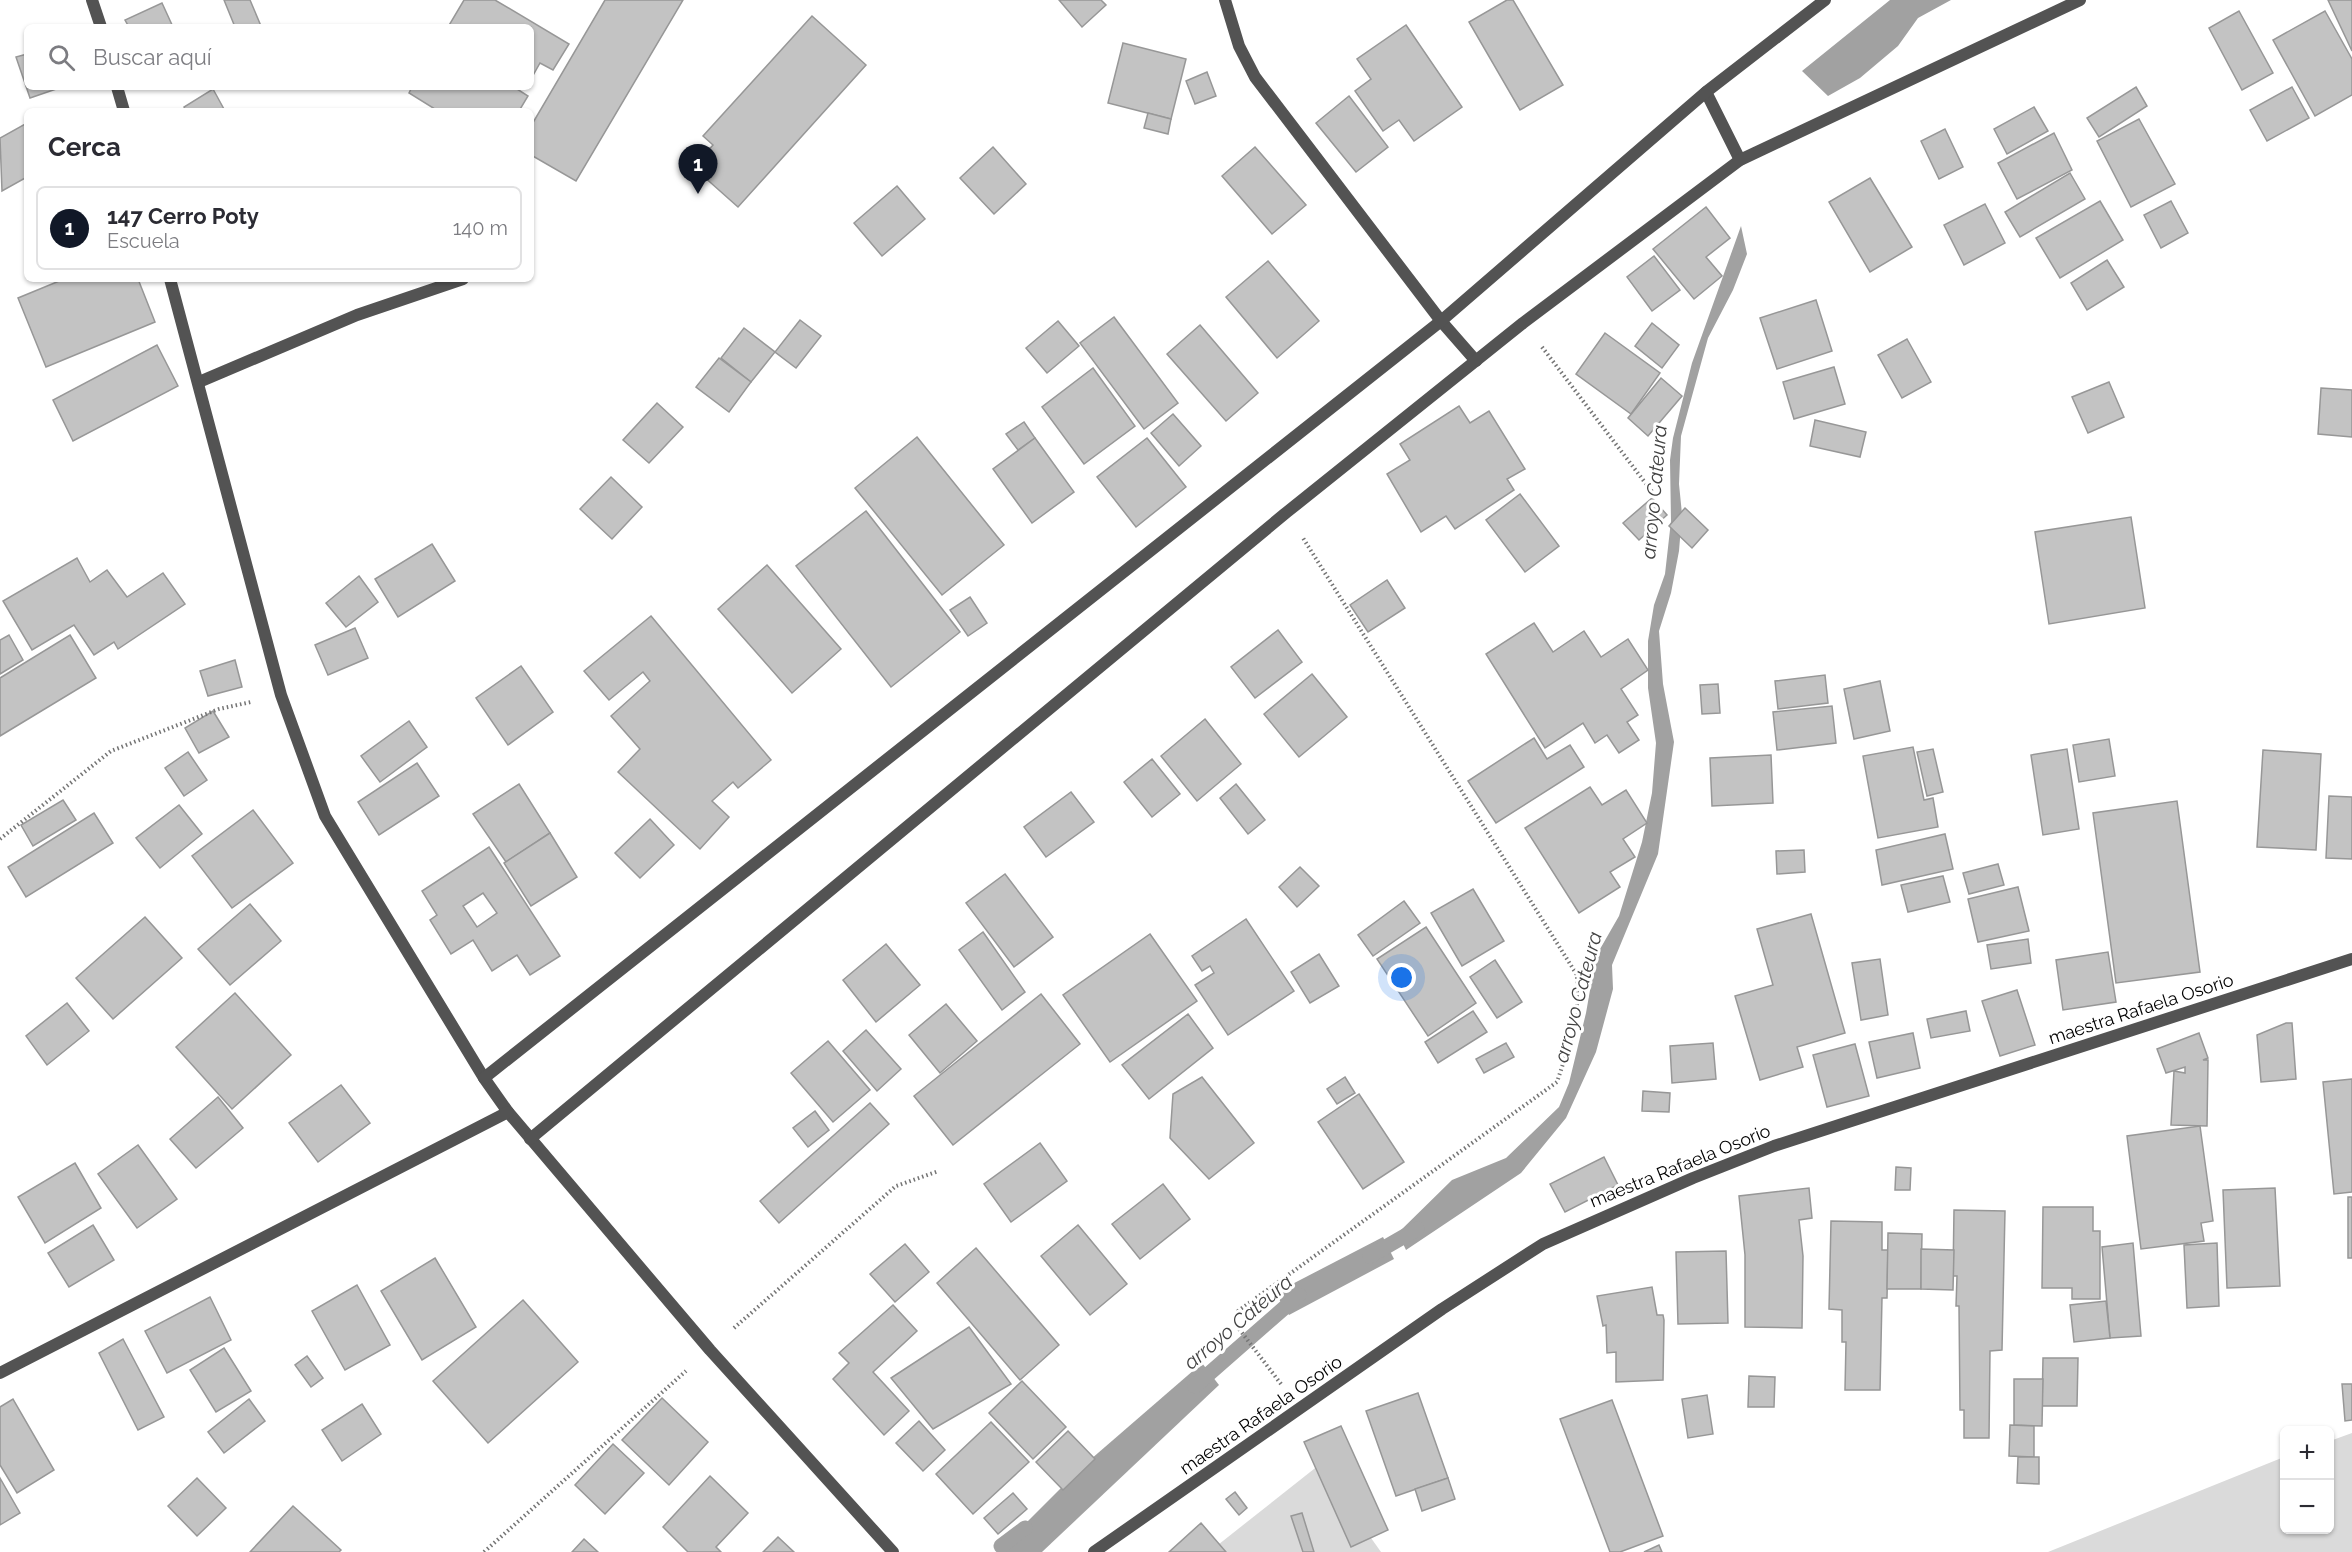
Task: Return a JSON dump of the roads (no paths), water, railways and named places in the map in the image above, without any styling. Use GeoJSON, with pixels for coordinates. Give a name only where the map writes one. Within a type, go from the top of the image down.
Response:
{"type":"FeatureCollection","features":[{"type":"Feature","properties":{"kind":"street"},"geometry":{"type":"LineString","coordinates":[[92,0],[100,24]]}},
{"type":"Feature","properties":{"kind":"street"},"geometry":{"type":"LineString","coordinates":[[1225,0],[1239,46],[1255,77],[1441,321],[1476,361]]}},
{"type":"Feature","properties":{"kind":"street"},"geometry":{"type":"LineString","coordinates":[[530,1139],[1287,512],[1523,323],[1740,160],[2080,0]]}},
{"type":"Feature","properties":{"kind":"street"},"geometry":{"type":"LineString","coordinates":[[484,1078],[1441,321],[1706,92],[1822,1]]}},
{"type":"Feature","properties":{"kind":"street"},"geometry":{"type":"LineString","coordinates":[[118,90],[123,108]]}},
{"type":"Feature","properties":{"kind":"street"},"geometry":{"type":"LineString","coordinates":[[1706,92],[1740,160]]}},
{"type":"Feature","properties":{"kind":"street"},"geometry":{"type":"LineString","coordinates":[[171,282],[281,695],[325,816],[484,1078],[508,1112],[710,1350],[893,1552]]}},
{"type":"Feature","properties":{"kind":"street"},"geometry":{"type":"LineString","coordinates":[[198,382],[357,315],[454,282]]}},
{"type":"Feature","properties":{"kind":"street","name":"maestra Rafaela Osorio"},"geometry":{"type":"LineString","coordinates":[[1094,1552],[1442,1309],[1543,1244],[1693,1178],[1774,1146],[2352,959]]}},
{"type":"Feature","properties":{"kind":"street"},"geometry":{"type":"LineString","coordinates":[[0,1372],[508,1112]]}},
{"type":"Feature","properties":{"kind":"waterway","name":"arroyo Cateura"},"geometry":{"type":"LineString","coordinates":[[1370,1256],[1417,1229]]}},
{"type":"Feature","properties":{"kind":"waterway","name":"arroyo Cateura"},"geometry":{"type":"LineString","coordinates":[[1195,1386],[1299,1295]]}},
{"type":"Feature","properties":{"kind":"waterway","name":"arroyo Cateura"},"geometry":{"type":"LineString","coordinates":[[1001,1546],[1025,1528]]}},
{"type":"Feature","properties":{"kind":"place","name":"147 Cerro Poty"},"geometry":{"type":"Point","coordinates":[698,194]}}]}
